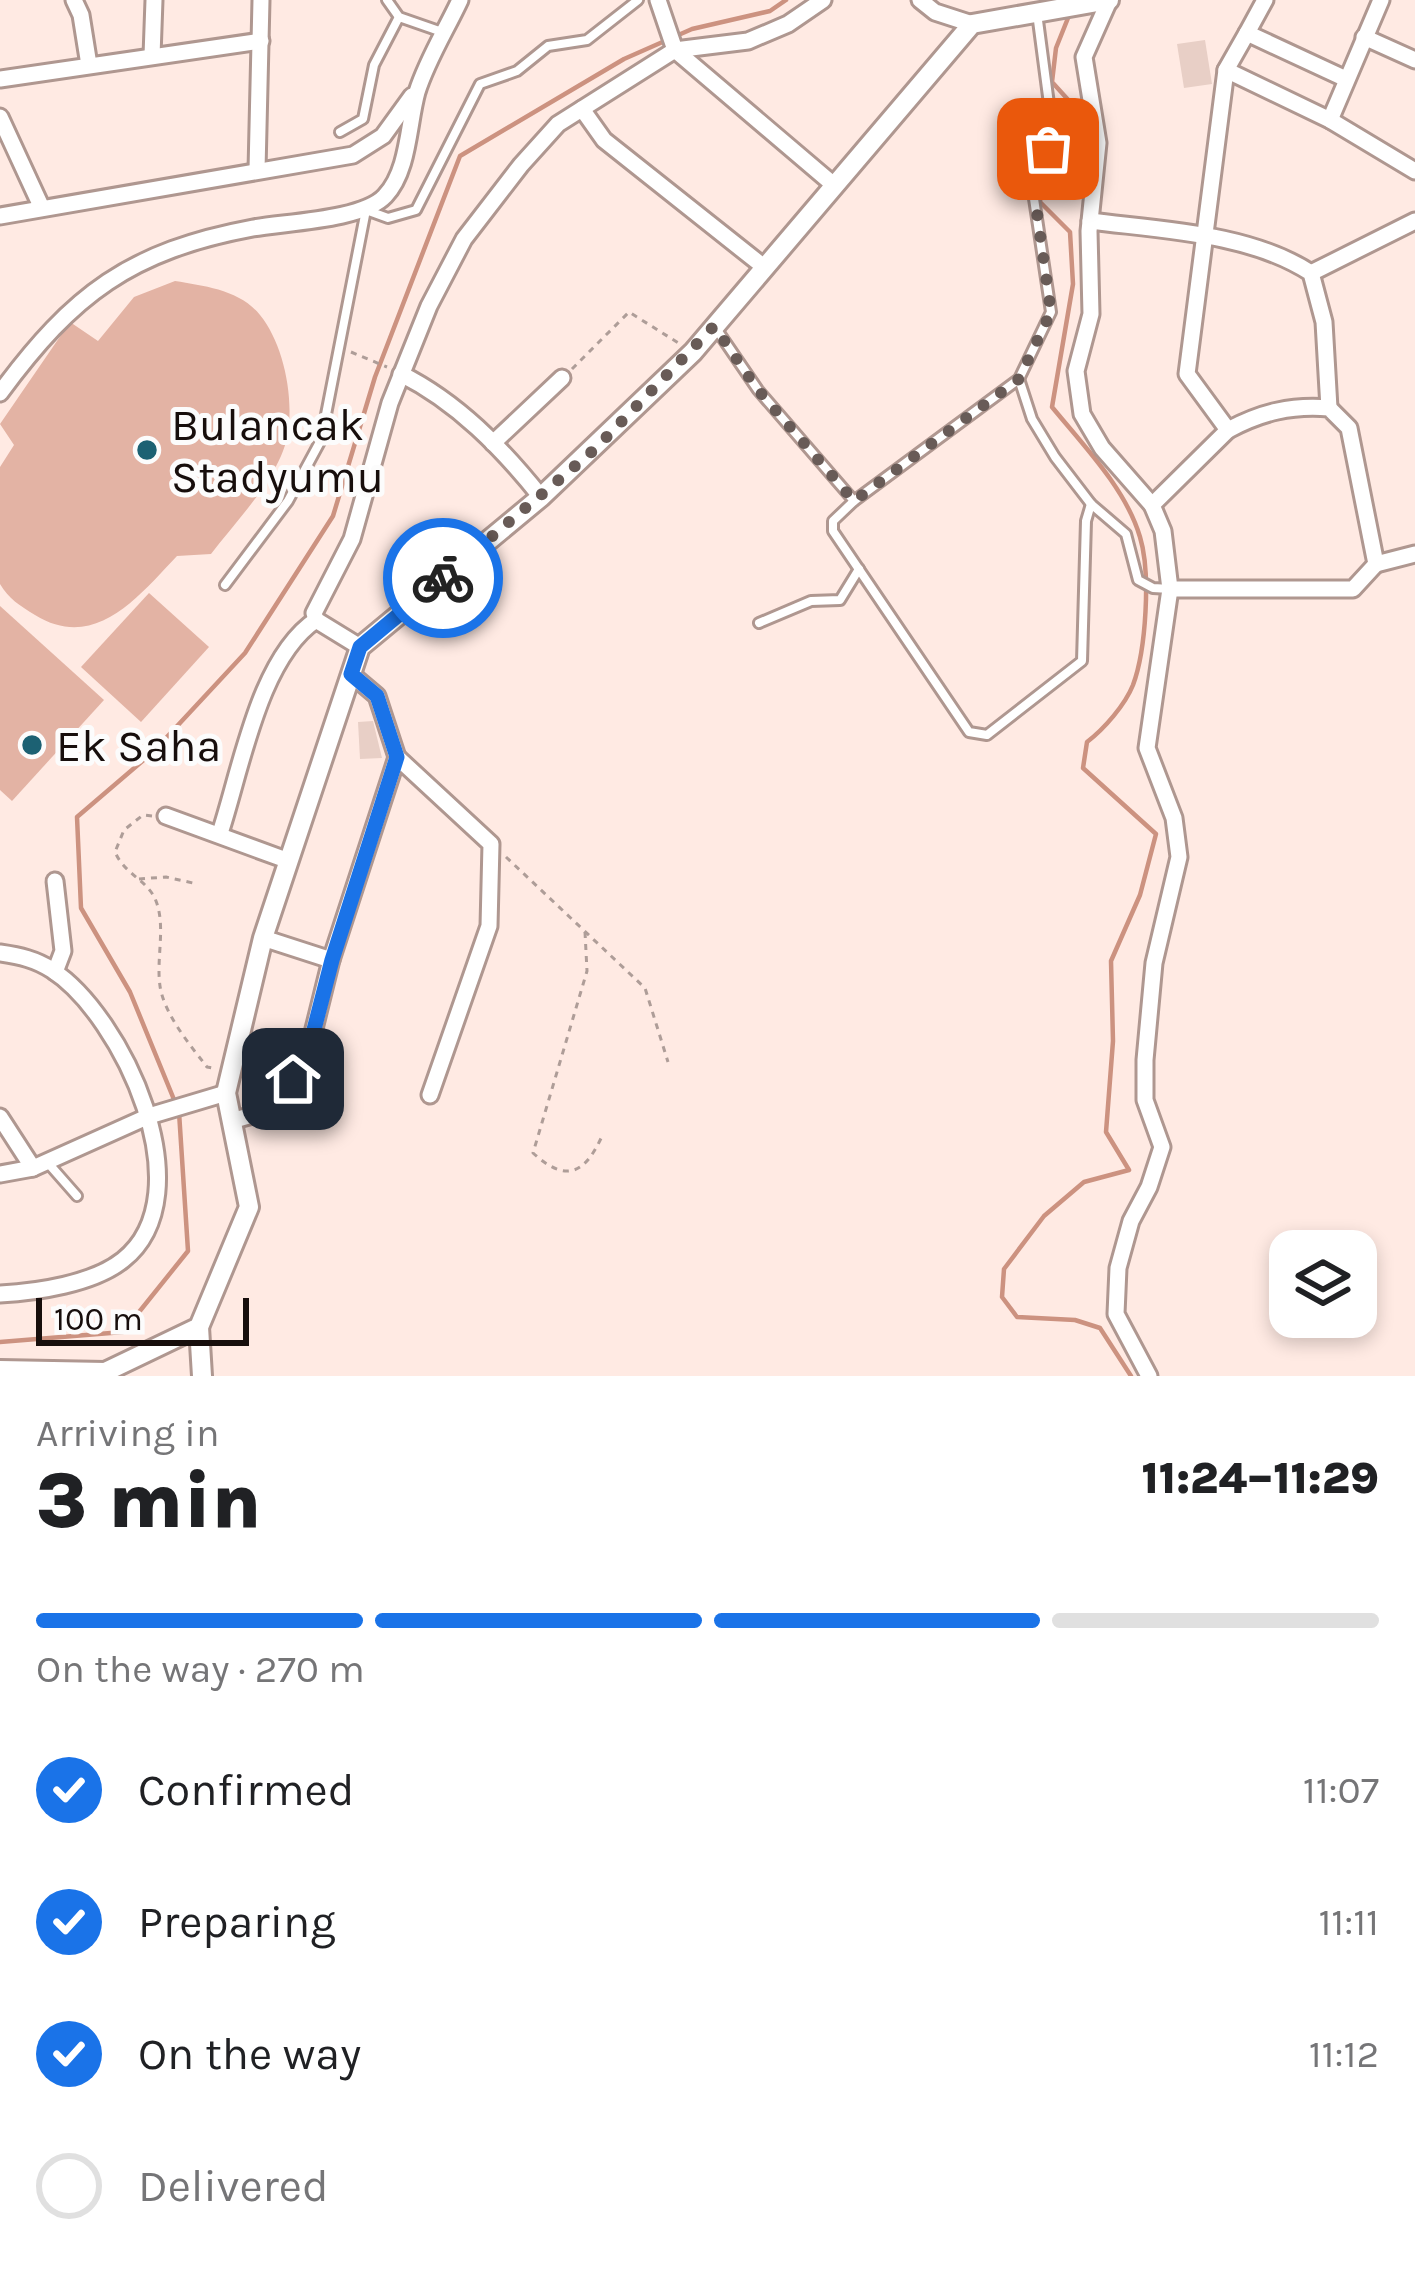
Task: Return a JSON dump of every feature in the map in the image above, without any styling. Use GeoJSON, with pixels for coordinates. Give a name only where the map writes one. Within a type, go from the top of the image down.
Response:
{"type":"FeatureCollection","features":[{"type":"Feature","properties":{"kind":"street"},"geometry":{"type":"LineString","coordinates":[[74,0],[89,64]]}},
{"type":"Feature","properties":{"kind":"street"},"geometry":{"type":"LineString","coordinates":[[152,56],[154,0]]}},
{"type":"Feature","properties":{"kind":"street"},"geometry":{"type":"LineString","coordinates":[[257,170],[261,0]]}},
{"type":"Feature","properties":{"kind":"street"},"geometry":{"type":"LineString","coordinates":[[0,216],[353,155],[382,136],[418,89],[460,0]]}},
{"type":"Feature","properties":{"kind":"street"},"geometry":{"type":"LineString","coordinates":[[220,833],[274,666],[297,633],[316,620],[320,596],[352,539],[397,372],[464,239],[558,124],[675,50],[748,41],[788,24],[823,0]]}},
{"type":"Feature","properties":{"kind":"street"},"geometry":{"type":"LineString","coordinates":[[920,0],[935,12],[972,24],[1061,5],[1109,2],[1084,56],[1098,143],[1090,220],[1091,314],[1076,371],[1082,414],[1102,448],[1152,505],[1163,531],[1148,748],[1174,818],[1179,857],[1154,963],[1145,1060],[1145,1100],[1162,1147],[1131,1221],[1118,1268],[1116,1314],[1149,1376]]}},
{"type":"Feature","properties":{"kind":"street"},"geometry":{"type":"LineString","coordinates":[[1000,0],[1000,21]]}},
{"type":"Feature","properties":{"kind":"street"},"geometry":{"type":"LineString","coordinates":[[1228,430],[1187,374],[1226,70],[1265,0]]}},
{"type":"Feature","properties":{"kind":"street"},"geometry":{"type":"LineString","coordinates":[[1330,120],[1381,0]]}},
{"type":"Feature","properties":{"kind":"street"},"geometry":{"type":"LineString","coordinates":[[660,5],[675,50],[835,186]]}},
{"type":"Feature","properties":{"kind":"street"},"geometry":{"type":"LineString","coordinates":[[202,1376],[199,1327],[249,1208],[226,1094],[263,938],[360,647],[542,497],[693,352],[972,24]]}},
{"type":"Feature","properties":{"kind":"street"},"geometry":{"type":"LineString","coordinates":[[1247,33],[1346,79]]}},
{"type":"Feature","properties":{"kind":"street"},"geometry":{"type":"LineString","coordinates":[[1364,38],[1415,60]]}},
{"type":"Feature","properties":{"kind":"street"},"geometry":{"type":"LineString","coordinates":[[0,79],[261,41]]}},
{"type":"Feature","properties":{"kind":"street"},"geometry":{"type":"LineString","coordinates":[[1226,70],[1330,120],[1415,171]]}},
{"type":"Feature","properties":{"kind":"street"},"geometry":{"type":"LineString","coordinates":[[0,393],[60,316],[134,263],[248,229],[366,210],[387,196],[399,170],[418,89]]}},
{"type":"Feature","properties":{"kind":"street"},"geometry":{"type":"LineString","coordinates":[[582,110],[604,140],[764,267]]}},
{"type":"Feature","properties":{"kind":"street"},"geometry":{"type":"LineString","coordinates":[[0,117],[41,206]]}},
{"type":"Feature","properties":{"kind":"street"},"geometry":{"type":"LineString","coordinates":[[1090,220],[1202,236],[1290,258],[1311,273],[1324,322],[1329,408]]}},
{"type":"Feature","properties":{"kind":"street"},"geometry":{"type":"LineString","coordinates":[[1311,273],[1415,221]]}},
{"type":"Feature","properties":{"kind":"street"},"geometry":{"type":"LineString","coordinates":[[397,372],[436,392],[493,443],[542,497]]}},
{"type":"Feature","properties":{"kind":"street"},"geometry":{"type":"LineString","coordinates":[[493,443],[562,378]]}},
{"type":"Feature","properties":{"kind":"street"},"geometry":{"type":"LineString","coordinates":[[1152,505],[1228,430],[1270,411],[1329,408],[1349,428],[1376,564]]}},
{"type":"Feature","properties":{"kind":"street"},"geometry":{"type":"LineString","coordinates":[[1162,588],[1353,589],[1376,564],[1415,554]]}},
{"type":"Feature","properties":{"kind":"street"},"geometry":{"type":"LineString","coordinates":[[316,620],[360,647]]}},
{"type":"Feature","properties":{"kind":"street"},"geometry":{"type":"LineString","coordinates":[[351,674],[377,696],[397,757],[491,844],[489,926],[430,1095]]}},
{"type":"Feature","properties":{"kind":"street"},"geometry":{"type":"LineString","coordinates":[[231,1121],[278,1108],[309,1049],[332,960],[397,757]]}},
{"type":"Feature","properties":{"kind":"street"},"geometry":{"type":"LineString","coordinates":[[166,816],[289,861]]}},
{"type":"Feature","properties":{"kind":"street"},"geometry":{"type":"LineString","coordinates":[[55,881],[63,951],[55,972]]}},
{"type":"Feature","properties":{"kind":"street"},"geometry":{"type":"LineString","coordinates":[[263,938],[332,960]]}},
{"type":"Feature","properties":{"kind":"street"},"geometry":{"type":"LineString","coordinates":[[0,953],[26,956],[55,972],[78,994],[125,1057],[149,1115],[158,1157],[157,1194],[144,1231],[124,1259],[85,1277],[0,1294]]}},
{"type":"Feature","properties":{"kind":"street"},"geometry":{"type":"LineString","coordinates":[[0,1174],[40,1165],[149,1115],[226,1094]]}},
{"type":"Feature","properties":{"kind":"street"},"geometry":{"type":"LineString","coordinates":[[0,1117],[40,1165]]}},
{"type":"Feature","properties":{"kind":"street"},"geometry":{"type":"LineString","coordinates":[[0,1370],[105,1372],[199,1327]]}},
{"type":"Feature","properties":{"kind":"lane"},"geometry":{"type":"LineString","coordinates":[[387,0],[399,17],[445,34]]}},
{"type":"Feature","properties":{"kind":"lane"},"geometry":{"type":"LineString","coordinates":[[224,585],[288,501],[321,440],[366,210],[388,218],[416,210],[480,84],[517,70],[548,46],[587,40],[638,0]]}},
{"type":"Feature","properties":{"kind":"lane"},"geometry":{"type":"LineString","coordinates":[[1037,11],[1049,127],[1048,149],[1034,192],[1051,312],[1019,379],[854,501],[833,521],[833,531],[969,732],[987,735],[1082,662],[1086,520],[1091,504]]}},
{"type":"Feature","properties":{"kind":"lane"},"geometry":{"type":"LineString","coordinates":[[340,132],[363,118],[374,65],[399,17]]}},
{"type":"Feature","properties":{"kind":"lane"},"geometry":{"type":"LineString","coordinates":[[714,326],[758,390],[854,501]]}},
{"type":"Feature","properties":{"kind":"lane"},"geometry":{"type":"LineString","coordinates":[[1019,379],[1032,419],[1091,504],[1126,534],[1138,580],[1162,588]]}},
{"type":"Feature","properties":{"kind":"lane"},"geometry":{"type":"LineString","coordinates":[[759,623],[811,601],[840,600],[859,568]]}},
{"type":"Feature","properties":{"kind":"lane"},"geometry":{"type":"LineString","coordinates":[[40,1165],[77,1196]]}},
{"type":"Feature","properties":{"kind":"path"},"geometry":{"type":"LineString","coordinates":[[562,378],[629,312],[693,352]]}},
{"type":"Feature","properties":{"kind":"path"},"geometry":{"type":"LineString","coordinates":[[354,353],[397,372]]}},
{"type":"Feature","properties":{"kind":"path"},"geometry":{"type":"LineString","coordinates":[[166,816],[143,815],[124,830],[115,853],[124,873],[155,896],[160,917],[160,989],[173,1017],[207,1067],[232,1071]]}},
{"type":"Feature","properties":{"kind":"path"},"geometry":{"type":"LineString","coordinates":[[491,844],[645,988],[668,1062]]}},
{"type":"Feature","properties":{"kind":"path"},"geometry":{"type":"LineString","coordinates":[[138,879],[166,877],[193,883]]}},
{"type":"Feature","properties":{"kind":"path"},"geometry":{"type":"LineString","coordinates":[[585,932],[587,971],[533,1154],[551,1170],[577,1171],[591,1160],[603,1134]]}},
{"type":"Feature","properties":{"kind":"shaded area","name":"Bulancak Stadyumu"},"geometry":{"type":"Polygon","coordinates":[[[175,281],[232,295],[252,307],[269,329],[283,364],[289,403],[281,456],[258,495],[211,554],[177,556],[114,615],[77,627],[57,625],[19,605],[0,584],[0,467],[14,445],[0,424],[70,322],[98,341],[134,297],[175,281]]]}},
{"type":"Feature","properties":{"kind":"shaded area"},"geometry":{"type":"Polygon","coordinates":[[[149,593],[209,647],[141,722],[81,667],[149,593]]]}},
{"type":"Feature","properties":{"kind":"shaded area","name":"Ek Saha"},"geometry":{"type":"Polygon","coordinates":[[[0,606],[104,700],[12,801],[0,790],[0,606]]]}},
{"type":"Feature","properties":{"kind":"building"},"geometry":{"type":"Polygon","coordinates":[[[1205,40],[1212,84],[1184,88],[1177,44],[1205,40]]]}},
{"type":"Feature","properties":{"kind":"building"},"geometry":{"type":"Polygon","coordinates":[[[373,721],[382,758],[360,759],[358,722],[373,721]]]}},
{"type":"Feature","properties":{"kind":"waterway"},"geometry":{"type":"LineString","coordinates":[[175,1102],[130,992],[81,908],[77,817],[153,752],[245,653],[333,516],[375,377],[460,156],[624,59],[692,29],[770,11],[786,0]]}},
{"type":"Feature","properties":{"kind":"waterway"},"geometry":{"type":"LineString","coordinates":[[1070,13],[1056,48],[1052,82],[1081,114],[1073,152],[1042,172],[1040,202],[1070,232],[1073,284],[1052,407],[1103,469],[1134,519],[1146,590],[1133,685],[1113,716],[1087,742],[1083,768],[1156,834],[1140,895],[1111,961],[1113,1041],[1106,1132],[1129,1170],[1084,1182],[1044,1216],[1004,1269],[1002,1297],[1017,1317],[1075,1320],[1100,1328],[1131,1376]]}},
{"type":"Feature","properties":{"kind":"waterway"},"geometry":{"type":"LineString","coordinates":[[0,1342],[123,1332],[188,1251],[179,1112]]}},
{"type":"Feature","properties":{"kind":"way so far"},"geometry":{"type":"LineString","coordinates":[[443,578],[595,449],[714,326],[758,390],[854,501],[1019,379],[1033,354],[1051,312],[1034,192],[1048,149]]}},
{"type":"Feature","properties":{"kind":"place","name":"Bulancak Stadyumu"},"geometry":{"type":"Point","coordinates":[147,450]}},
{"type":"Feature","properties":{"kind":"place","name":"Ek Saha"},"geometry":{"type":"Point","coordinates":[32,745]}},
{"type":"Feature","properties":{"kind":"route"},"geometry":{"type":"LineString","coordinates":[[293,1079],[309,1049],[332,960],[397,757],[377,696],[351,674],[360,647],[443,578]]}}]}
